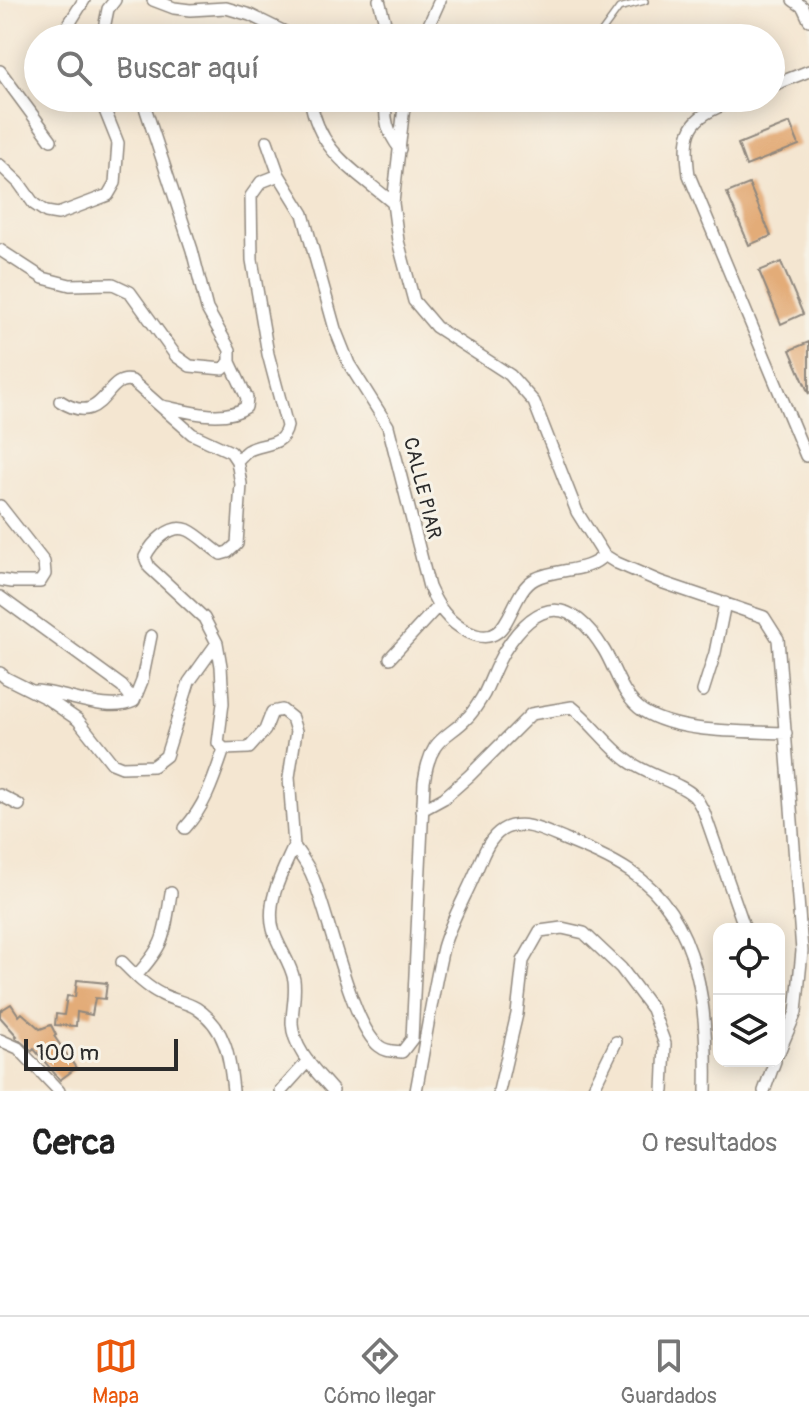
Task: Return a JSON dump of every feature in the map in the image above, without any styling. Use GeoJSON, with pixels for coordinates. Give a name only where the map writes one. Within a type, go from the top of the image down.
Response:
{"type":"FeatureCollection","features":[{"type":"Feature","properties":{"kind":"street"},"geometry":{"type":"LineString","coordinates":[[69,24],[84,0]]}},
{"type":"Feature","properties":{"kind":"street"},"geometry":{"type":"LineString","coordinates":[[105,24],[108,9],[115,0]]}},
{"type":"Feature","properties":{"kind":"street"},"geometry":{"type":"LineString","coordinates":[[153,0],[190,10],[226,8],[268,24]]}},
{"type":"Feature","properties":{"kind":"street"},"geometry":{"type":"LineString","coordinates":[[379,0],[385,24]]}},
{"type":"Feature","properties":{"kind":"street"},"geometry":{"type":"LineString","coordinates":[[430,24],[440,0]]}},
{"type":"Feature","properties":{"kind":"street"},"geometry":{"type":"LineString","coordinates":[[802,5],[809,20]]}},
{"type":"Feature","properties":{"kind":"street"},"geometry":{"type":"LineString","coordinates":[[0,71],[24,103]]}},
{"type":"Feature","properties":{"kind":"street"},"geometry":{"type":"LineString","coordinates":[[785,80],[809,71]]}},
{"type":"Feature","properties":{"kind":"street"},"geometry":{"type":"LineString","coordinates":[[30,112],[51,140]]}},
{"type":"Feature","properties":{"kind":"street"},"geometry":{"type":"LineString","coordinates":[[0,165],[19,183],[34,204],[46,212],[58,214],[108,195],[115,183],[118,143],[106,112]]}},
{"type":"Feature","properties":{"kind":"street"},"geometry":{"type":"LineString","coordinates":[[147,112],[192,250],[207,309],[230,350],[230,362],[247,398],[246,407],[237,413],[198,414],[159,405]]}},
{"type":"Feature","properties":{"kind":"street"},"geometry":{"type":"LineString","coordinates":[[314,112],[321,137],[333,152],[393,203]]}},
{"type":"Feature","properties":{"kind":"street"},"geometry":{"type":"LineString","coordinates":[[384,112],[390,136],[400,149]]}},
{"type":"Feature","properties":{"kind":"street"},"geometry":{"type":"LineString","coordinates":[[404,112],[393,203],[398,241],[414,301],[436,327],[510,375],[534,402],[577,512],[604,555],[661,582],[764,617],[778,639],[802,951],[796,1012],[785,1038]]}},
{"type":"Feature","properties":{"kind":"street"},"geometry":{"type":"LineString","coordinates":[[707,112],[693,122],[685,146],[689,175],[806,456]]}},
{"type":"Feature","properties":{"kind":"street","name":"CALLE PIAR"},"geometry":{"type":"LineString","coordinates":[[267,141],[279,175],[303,214],[335,329],[349,364],[376,404],[392,436],[429,587],[438,606],[452,623],[470,633],[493,636],[502,629],[521,592],[532,580],[598,562],[604,555]]}},
{"type":"Feature","properties":{"kind":"street"},"geometry":{"type":"LineString","coordinates":[[237,461],[246,451],[278,442],[285,436],[287,426],[268,354],[252,260],[251,196],[261,182],[279,175]]}},
{"type":"Feature","properties":{"kind":"street"},"geometry":{"type":"LineString","coordinates":[[0,250],[43,278],[70,285],[113,284],[130,292],[176,356],[190,366],[223,369],[230,362]]}},
{"type":"Feature","properties":{"kind":"street"},"geometry":{"type":"LineString","coordinates":[[60,401],[71,409],[90,408],[99,405],[115,383],[125,379],[132,381],[192,434],[231,452],[237,461],[241,484],[237,544],[221,554],[189,531],[179,529],[163,535],[151,545],[145,557],[149,567],[204,618],[217,643],[223,703],[218,743],[224,749],[249,748],[265,730],[272,712],[282,710],[292,718],[296,731],[289,777],[294,846],[311,872],[368,1034],[386,1051],[402,1052],[412,1039],[422,810],[429,759],[436,745],[469,717],[506,648],[532,619],[545,610],[560,609],[575,615],[589,628],[604,651],[627,695],[651,716],[678,724],[786,733]]}},
{"type":"Feature","properties":{"kind":"street"},"geometry":{"type":"LineString","coordinates":[[0,506],[44,562],[45,574],[40,582],[0,580]]}},
{"type":"Feature","properties":{"kind":"street"},"geometry":{"type":"LineString","coordinates":[[0,597],[122,686],[134,701]]}},
{"type":"Feature","properties":{"kind":"street"},"geometry":{"type":"LineString","coordinates":[[703,691],[715,653],[725,603]]}},
{"type":"Feature","properties":{"kind":"street"},"geometry":{"type":"LineString","coordinates":[[390,658],[438,606]]}},
{"type":"Feature","properties":{"kind":"street"},"geometry":{"type":"LineString","coordinates":[[134,701],[142,681],[151,636]]}},
{"type":"Feature","properties":{"kind":"street"},"geometry":{"type":"LineString","coordinates":[[0,673],[78,720],[112,763],[122,767],[153,766],[166,756],[189,682],[217,643]]}},
{"type":"Feature","properties":{"kind":"street"},"geometry":{"type":"LineString","coordinates":[[31,690],[54,692],[115,707],[134,701]]}},
{"type":"Feature","properties":{"kind":"street"},"geometry":{"type":"LineString","coordinates":[[422,810],[444,798],[469,776],[531,714],[572,707],[591,722],[623,758],[645,773],[683,788],[693,796],[704,812],[743,923]]}},
{"type":"Feature","properties":{"kind":"street"},"geometry":{"type":"LineString","coordinates":[[185,828],[211,788],[224,749]]}},
{"type":"Feature","properties":{"kind":"street"},"geometry":{"type":"LineString","coordinates":[[0,795],[19,805]]}},
{"type":"Feature","properties":{"kind":"street"},"geometry":{"type":"LineString","coordinates":[[416,1091],[444,946],[458,912],[488,844],[502,830],[529,825],[595,851],[633,873],[657,894],[678,924],[702,992],[706,1091]]}},
{"type":"Feature","properties":{"kind":"street"},"geometry":{"type":"LineString","coordinates":[[294,846],[278,880],[272,906],[273,928],[293,977],[292,1026],[298,1045],[333,1091]]}},
{"type":"Feature","properties":{"kind":"street"},"geometry":{"type":"LineString","coordinates":[[136,976],[158,952],[171,893]]}},
{"type":"Feature","properties":{"kind":"street"},"geometry":{"type":"LineString","coordinates":[[499,1091],[517,1014],[523,961],[540,931],[562,928],[584,933],[621,968],[652,1009],[665,1044],[663,1091]]}},
{"type":"Feature","properties":{"kind":"street"},"geometry":{"type":"LineString","coordinates":[[122,962],[160,993],[196,1008],[212,1021],[230,1059],[233,1091]]}},
{"type":"Feature","properties":{"kind":"street"},"geometry":{"type":"LineString","coordinates":[[0,1040],[18,1048],[59,1091]]}},
{"type":"Feature","properties":{"kind":"street"},"geometry":{"type":"LineString","coordinates":[[592,1091],[616,1042]]}},
{"type":"Feature","properties":{"kind":"street"},"geometry":{"type":"LineString","coordinates":[[281,1091],[308,1061]]}},
{"type":"Feature","properties":{"kind":"street"},"geometry":{"type":"LineString","coordinates":[[764,1091],[772,1067]]}},
{"type":"Feature","properties":{"kind":"lane"},"geometry":{"type":"LineString","coordinates":[[607,24],[619,8],[645,1]]}},
{"type":"Feature","properties":{"kind":"building"},"geometry":{"type":"Polygon","coordinates":[[[790,123],[799,145],[746,166],[738,144],[790,123]]]}},
{"type":"Feature","properties":{"kind":"building"},"geometry":{"type":"Polygon","coordinates":[[[749,184],[771,236],[749,245],[727,193],[749,184]]]}},
{"type":"Feature","properties":{"kind":"building"},"geometry":{"type":"Polygon","coordinates":[[[781,262],[803,314],[781,324],[759,271],[781,262]]]}},
{"type":"Feature","properties":{"kind":"building"},"geometry":{"type":"Polygon","coordinates":[[[809,342],[809,394],[790,350],[809,342]]]}},
{"type":"Feature","properties":{"kind":"building"},"geometry":{"type":"Polygon","coordinates":[[[77,980],[107,983],[105,999],[95,998],[92,1015],[77,1012],[76,1026],[55,1025],[56,1014],[64,1015],[67,996],[75,997],[77,980]]]}},
{"type":"Feature","properties":{"kind":"building"},"geometry":{"type":"Polygon","coordinates":[[[11,1004],[19,1016],[22,1013],[40,1029],[51,1025],[54,1036],[76,1068],[60,1080],[34,1049],[32,1051],[15,1037],[0,1017],[0,1011],[11,1004]]]}}]}
